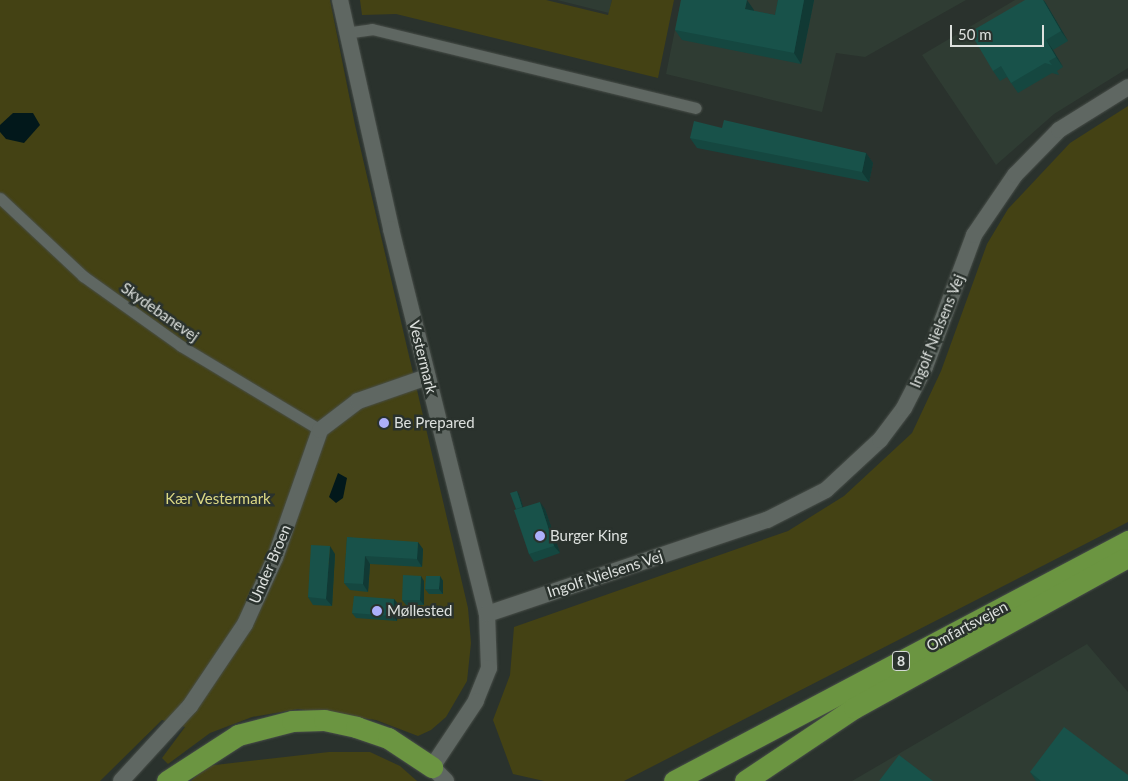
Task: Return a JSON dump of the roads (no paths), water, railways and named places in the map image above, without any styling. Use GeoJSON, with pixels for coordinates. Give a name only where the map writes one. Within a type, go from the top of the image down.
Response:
{"type":"FeatureCollection","features":[{"type":"Feature","properties":{"kind":"highway","name":"Omfartsvejen"},"geometry":{"type":"LineString","coordinates":[[674,781],[1128,541]]}},
{"type":"Feature","properties":{"kind":"highway"},"geometry":{"type":"LineString","coordinates":[[745,781],[854,708],[1128,557]]}},
{"type":"Feature","properties":{"kind":"highway"},"geometry":{"type":"LineString","coordinates":[[167,781],[214,746],[264,726],[324,720],[388,738],[439,774]]}},
{"type":"Feature","properties":{"kind":"highway"},"geometry":{"type":"LineString","coordinates":[[175,781],[192,762]]}},
{"type":"Feature","properties":{"kind":"street","name":"Vestermark"},"geometry":{"type":"LineString","coordinates":[[340,0],[345,33],[427,377],[487,614],[489,668],[476,701],[439,774]]}},
{"type":"Feature","properties":{"kind":"street"},"geometry":{"type":"LineString","coordinates":[[345,33],[372,29],[695,108]]}},
{"type":"Feature","properties":{"kind":"street","name":"Ingolf Nielsens Vej"},"geometry":{"type":"LineString","coordinates":[[487,614],[767,520],[826,490],[880,440],[904,408],[925,367],[974,235],[995,202],[1059,130],[1128,87]]}},
{"type":"Feature","properties":{"kind":"street","name":"Skydebanevej"},"geometry":{"type":"LineString","coordinates":[[0,198],[83,276],[181,346],[320,430]]}},
{"type":"Feature","properties":{"kind":"street"},"geometry":{"type":"LineString","coordinates":[[320,430],[358,401],[427,377]]}},
{"type":"Feature","properties":{"kind":"street","name":"Under Broen"},"geometry":{"type":"LineString","coordinates":[[121,781],[190,706],[245,624],[275,558],[320,430]]}},
{"type":"Feature","properties":{"kind":"water"},"geometry":{"type":"Polygon","coordinates":[[[13,113],[33,113],[40,125],[24,143],[6,139],[0,132],[0,125],[13,113]]]}},
{"type":"Feature","properties":{"kind":"water"},"geometry":{"type":"Polygon","coordinates":[[[338,473],[347,478],[343,498],[336,503],[329,497],[338,473]]]}},
{"type":"Feature","properties":{"kind":"place","name":"Be Prepared"},"geometry":{"type":"Point","coordinates":[384,423]}},
{"type":"Feature","properties":{"kind":"place","name":"Burger King"},"geometry":{"type":"Point","coordinates":[540,536]}},
{"type":"Feature","properties":{"kind":"place","name":"Møllested"},"geometry":{"type":"Point","coordinates":[377,611]}},
{"type":"Feature","properties":{"kind":"park label","name":"Kær Vestermark"},"geometry":{"type":"Point","coordinates":[218,499]}}]}
